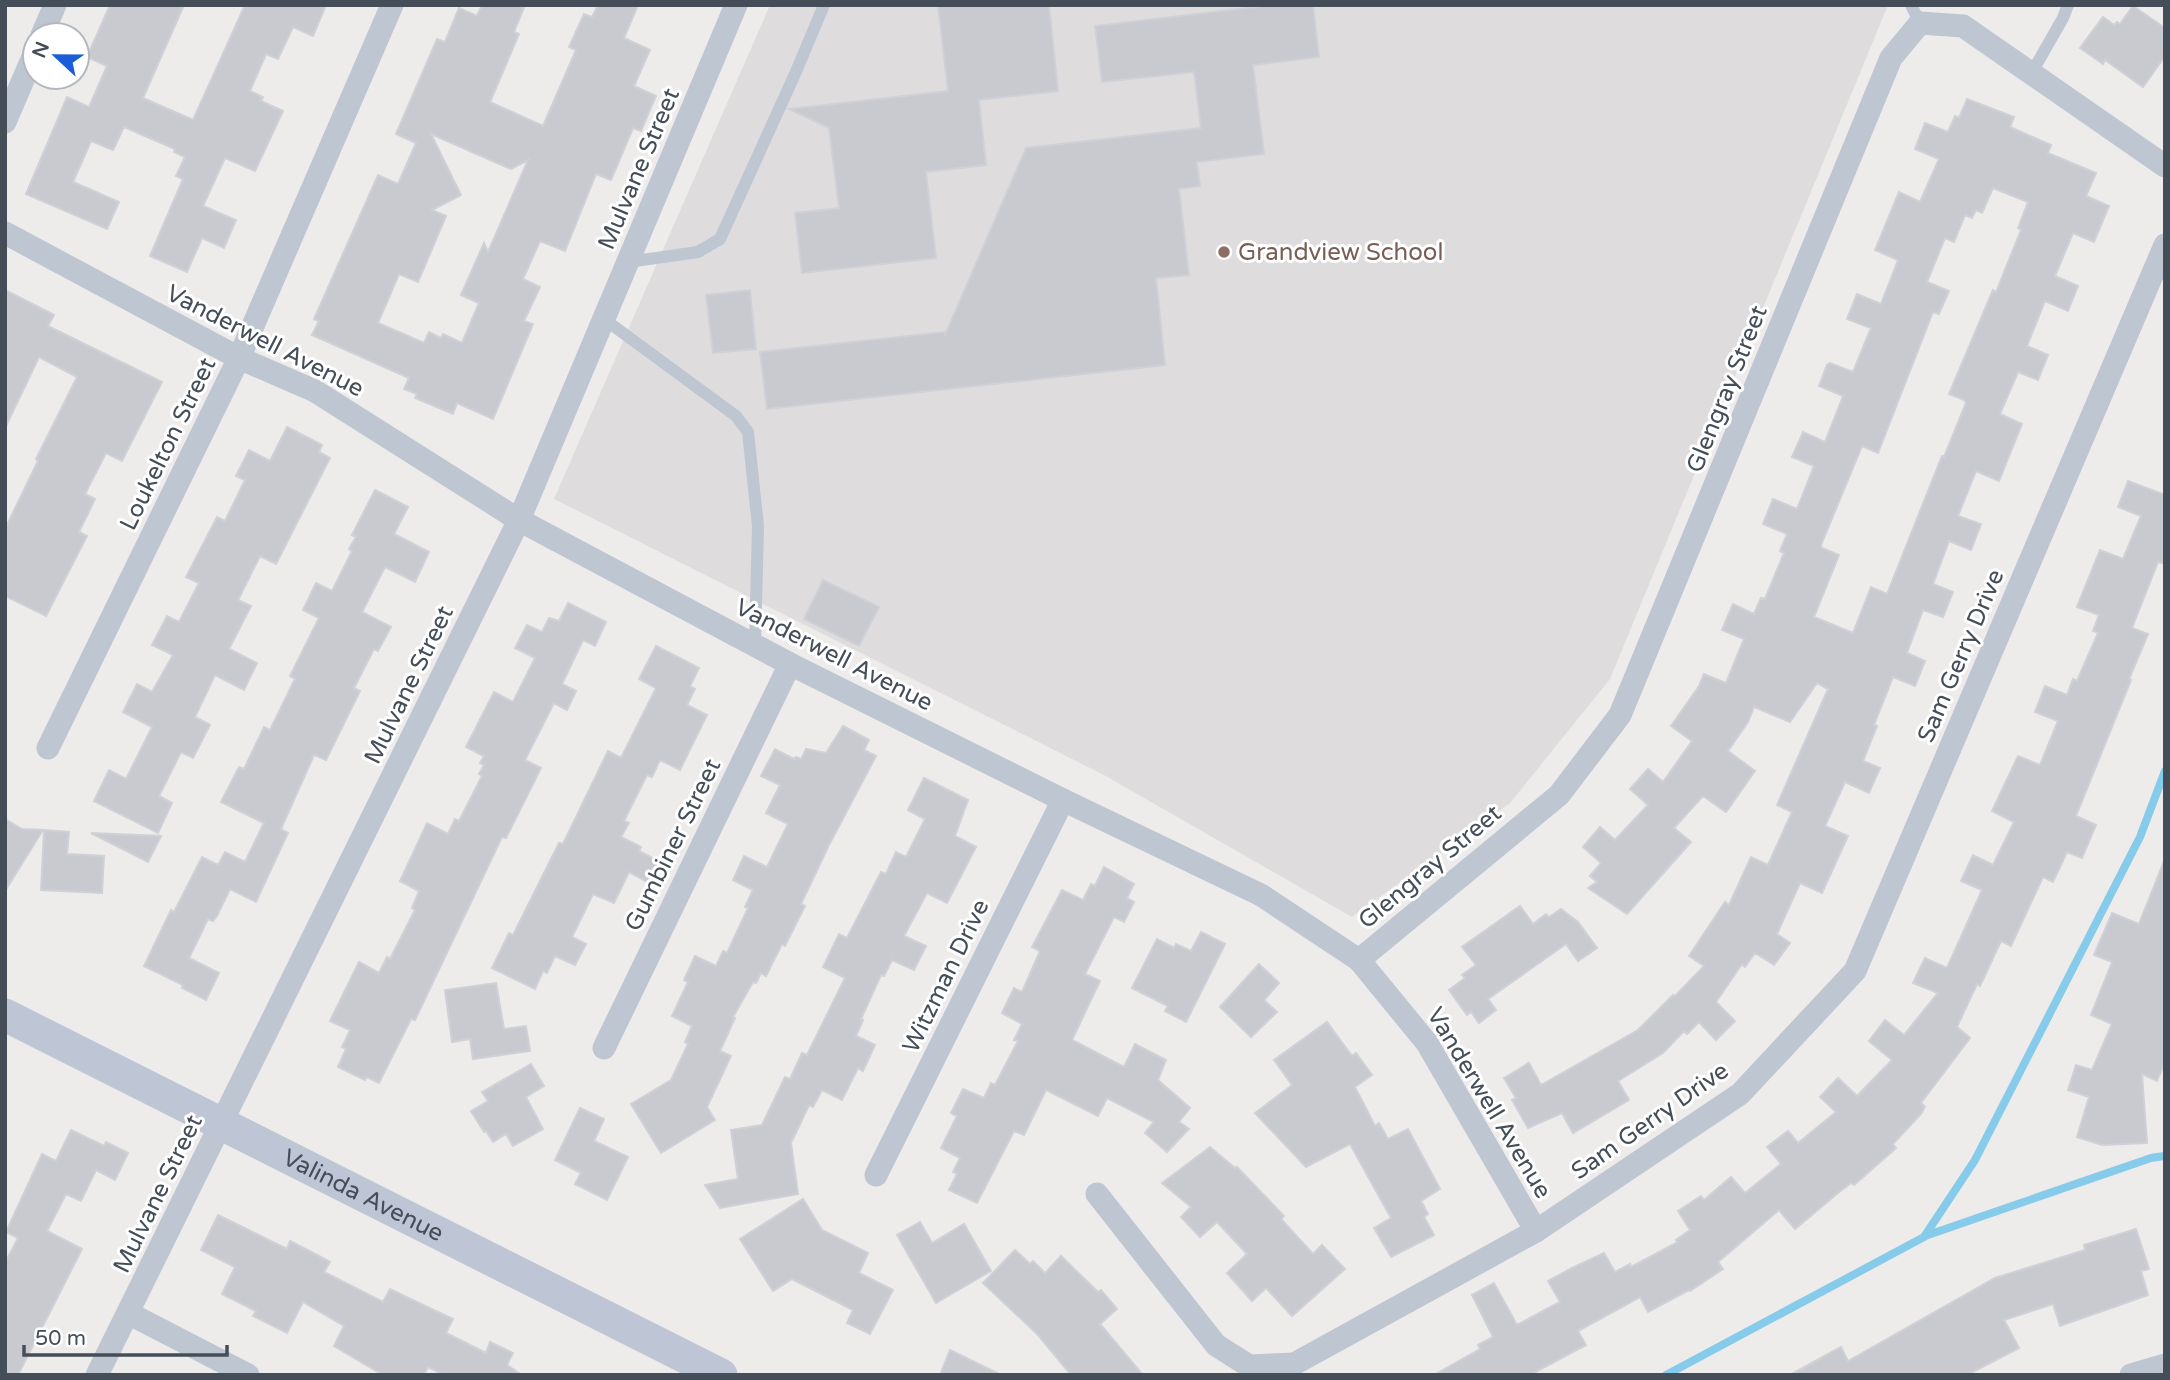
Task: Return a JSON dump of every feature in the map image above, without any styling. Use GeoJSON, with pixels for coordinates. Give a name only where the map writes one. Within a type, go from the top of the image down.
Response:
{"type":"FeatureCollection","features":[{"type":"Feature","properties":{"kind":"main road","name":"Valinda Avenue"},"geometry":{"type":"LineString","coordinates":[[5,1015],[721,1375]]}},
{"type":"Feature","properties":{"kind":"street","name":"Loukelton Street"},"geometry":{"type":"LineString","coordinates":[[48,748],[239,358],[392,5]]}},
{"type":"Feature","properties":{"kind":"street","name":"Mulvane Street"},"geometry":{"type":"LineString","coordinates":[[97,1375],[519,520],[736,5]]}},
{"type":"Feature","properties":{"kind":"street","name":"Glengray Street"},"geometry":{"type":"LineString","coordinates":[[1359,960],[1559,795],[1620,715],[1891,58],[1916,14],[1963,26],[2165,166]]}},
{"type":"Feature","properties":{"kind":"street"},"geometry":{"type":"LineString","coordinates":[[5,122],[21,85]]}},
{"type":"Feature","properties":{"kind":"street","name":"Vanderwell Avenue"},"geometry":{"type":"LineString","coordinates":[[5,233],[239,358],[315,391],[519,520],[790,664],[1261,895],[1359,960],[1427,1043],[1536,1231]]}},
{"type":"Feature","properties":{"kind":"street","name":"Sam Gerry Drive"},"geometry":{"type":"LineString","coordinates":[[1097,1194],[1216,1345],[1249,1366],[1294,1364],[1536,1231],[1740,1094],[1855,971],[2165,246]]}},
{"type":"Feature","properties":{"kind":"street","name":"Gumbiner Street"},"geometry":{"type":"LineString","coordinates":[[604,1048],[790,664]]}},
{"type":"Feature","properties":{"kind":"street","name":"Witzman Drive"},"geometry":{"type":"LineString","coordinates":[[876,1175],[1063,800]]}},
{"type":"Feature","properties":{"kind":"street"},"geometry":{"type":"LineString","coordinates":[[128,1313],[248,1375]]}},
{"type":"Feature","properties":{"kind":"street"},"geometry":{"type":"LineString","coordinates":[[2131,1375],[2165,1365]]}},
{"type":"Feature","properties":{"kind":"lane"},"geometry":{"type":"LineString","coordinates":[[628,262],[698,251],[720,239],[824,5]]}},
{"type":"Feature","properties":{"kind":"lane"},"geometry":{"type":"LineString","coordinates":[[2031,74],[2068,5]]}},
{"type":"Feature","properties":{"kind":"lane"},"geometry":{"type":"LineString","coordinates":[[604,319],[736,416],[748,432],[758,526],[755,645]]}},
{"type":"Feature","properties":{"kind":"shaded area","name":"Grandview School"},"geometry":{"type":"Polygon","coordinates":[[[770,5],[1888,5],[1610,679],[1510,803],[1352,917],[1104,775],[554,499],[770,5]]]}},
{"type":"Feature","properties":{"kind":"building"},"geometry":{"type":"Polygon","coordinates":[[[110,5],[184,5],[143,98],[193,120],[245,5],[326,5],[313,36],[293,27],[278,59],[266,54],[250,91],[263,97],[261,101],[283,111],[255,171],[225,158],[203,206],[236,220],[224,248],[202,238],[187,272],[150,256],[183,179],[176,176],[185,157],[174,152],[175,149],[124,127],[113,150],[91,141],[73,182],[119,202],[107,229],[26,194],[67,97],[89,107],[107,66],[91,59],[91,48],[110,5]]]}},
{"type":"Feature","properties":{"kind":"building"},"geometry":{"type":"Polygon","coordinates":[[[482,5],[525,5],[514,32],[519,34],[490,102],[543,126],[576,50],[569,47],[584,14],[592,17],[598,5],[638,5],[624,38],[650,50],[634,86],[656,96],[641,131],[633,128],[611,180],[596,174],[565,251],[540,241],[523,279],[540,287],[524,321],[533,324],[493,419],[457,403],[453,414],[415,398],[417,394],[404,389],[409,378],[312,335],[319,321],[314,319],[378,175],[398,184],[416,143],[396,134],[437,39],[445,42],[459,8],[477,16],[482,5]],[[431,134],[461,195],[432,210],[446,216],[418,282],[399,274],[378,323],[424,343],[429,332],[441,338],[443,334],[462,343],[479,303],[461,295],[484,243],[488,252],[528,160],[511,169],[431,134]]]}},
{"type":"Feature","properties":{"kind":"building"},"geometry":{"type":"Polygon","coordinates":[[[938,5],[1049,5],[1058,91],[979,100],[986,165],[926,172],[936,258],[802,273],[795,213],[839,208],[829,128],[789,109],[948,91],[938,5]]]}},
{"type":"Feature","properties":{"kind":"building"},"geometry":{"type":"Polygon","coordinates":[[[1272,5],[1313,5],[1319,57],[1253,65],[1264,154],[1197,162],[1200,186],[1179,189],[1189,275],[1156,278],[1165,365],[767,409],[760,352],[944,332],[945,335],[1026,148],[1201,128],[1194,72],[1102,82],[1095,26],[1272,5]]]}},
{"type":"Feature","properties":{"kind":"building"},"geometry":{"type":"Polygon","coordinates":[[[2133,6],[2165,28],[2165,56],[2143,87],[2105,60],[2103,64],[2080,48],[2103,17],[2114,25],[2117,22],[2120,24],[2133,6]]]}},
{"type":"Feature","properties":{"kind":"building"},"geometry":{"type":"Polygon","coordinates":[[[1967,99],[2014,117],[2010,127],[2051,145],[2048,153],[2096,173],[2086,196],[2109,206],[2094,242],[2073,233],[2055,276],[2078,286],[2068,311],[2045,301],[2027,346],[2048,355],[2038,380],[2018,372],[2000,414],[2022,424],[1999,481],[1976,471],[1958,516],[1981,524],[1971,550],[1949,541],[1933,584],[1953,592],[1943,617],[1923,610],[1907,653],[1925,661],[1915,686],[1893,677],[1863,761],[1880,768],[1869,793],[1845,782],[1825,826],[1848,836],[1822,893],[1800,883],[1777,934],[1790,943],[1774,965],[1755,953],[1745,967],[1742,964],[1716,1002],[1735,1021],[1716,1040],[1699,1022],[1687,1034],[1684,1031],[1663,1053],[1618,1081],[1629,1100],[1573,1133],[1562,1113],[1528,1128],[1512,1100],[1516,1098],[1504,1078],[1529,1063],[1541,1085],[1638,1030],[1675,996],[1704,966],[1689,956],[1725,902],[1729,905],[1751,857],[1768,865],[1792,812],[1777,805],[1828,689],[1817,683],[1790,722],[1754,707],[1748,722],[1728,751],[1755,771],[1726,812],[1703,796],[1674,828],[1691,842],[1627,914],[1588,888],[1597,882],[1590,876],[1601,863],[1583,847],[1600,827],[1615,840],[1648,805],[1630,789],[1648,769],[1663,782],[1692,741],[1671,726],[1699,686],[1704,674],[1726,683],[1744,639],[1722,630],[1733,604],[1754,614],[1761,598],[1765,599],[1784,553],[1780,551],[1787,534],[1763,524],[1773,499],[1797,509],[1814,466],[1792,457],[1803,432],[1825,442],[1843,396],[1819,386],[1827,365],[1830,363],[1853,372],[1871,328],[1847,319],[1857,294],[1881,304],[1898,260],[1875,250],[1899,192],[1920,202],[1939,159],[1915,149],[1925,123],[1948,132],[1955,116],[1959,118],[1967,99]],[[1993,188],[1982,213],[1976,210],[1972,218],[1965,215],[1954,242],[1945,238],[1927,282],[1949,291],[1939,314],[1933,312],[1878,453],[1862,446],[1821,545],[1822,548],[1839,555],[1814,617],[1853,633],[1871,587],[1887,594],[1966,403],[1949,394],[1993,290],[1996,292],[2021,230],[2018,228],[2028,202],[1993,188]]]}},
{"type":"Feature","properties":{"kind":"building"},"geometry":{"type":"Polygon","coordinates":[[[5,290],[54,315],[48,326],[162,382],[122,461],[106,453],[85,494],[95,499],[79,532],[87,536],[46,616],[5,596],[5,529],[77,377],[39,357],[5,428],[5,290]]]}},
{"type":"Feature","properties":{"kind":"building"},"geometry":{"type":"Polygon","coordinates":[[[750,290],[756,349],[713,353],[706,295],[750,290]]]}},
{"type":"Feature","properties":{"kind":"building"},"geometry":{"type":"Polygon","coordinates":[[[287,427],[322,445],[319,452],[330,458],[276,564],[260,556],[238,600],[251,606],[229,649],[257,663],[244,690],[215,675],[195,717],[210,725],[193,758],[181,752],[159,796],[172,803],[158,833],[94,801],[109,770],[126,779],[152,727],[123,712],[137,684],[152,692],[173,655],[152,645],[167,616],[179,622],[199,583],[186,577],[217,517],[225,521],[245,480],[236,476],[249,450],[270,461],[287,427]]]}},
{"type":"Feature","properties":{"kind":"building"},"geometry":{"type":"Polygon","coordinates":[[[2128,481],[2165,495],[2165,564],[2158,562],[2132,628],[2148,634],[2076,816],[2096,825],[2082,858],[2067,852],[2053,882],[2043,877],[2011,946],[2001,941],[1957,1027],[1970,1038],[1921,1103],[1925,1107],[1921,1114],[1893,1144],[1896,1148],[1854,1185],[1851,1183],[1795,1229],[1779,1210],[1718,1262],[1723,1269],[1690,1291],[1648,1312],[1640,1297],[1578,1331],[1586,1345],[1530,1375],[1434,1375],[1480,1349],[1478,1345],[1493,1337],[1472,1295],[1494,1283],[1517,1325],[1560,1302],[1548,1281],[1572,1268],[1604,1253],[1615,1272],[1630,1264],[1631,1267],[1678,1242],[1676,1240],[1690,1230],[1678,1211],[1701,1196],[1704,1200],[1731,1177],[1745,1193],[1781,1164],[1767,1147],[1788,1131],[1798,1143],[1836,1112],[1820,1097],[1838,1078],[1857,1096],[1892,1060],[1869,1041],[1885,1020],[1904,1035],[1938,993],[1913,983],[1925,958],[1947,968],[1982,890],[1961,881],[1973,855],[1993,865],[2014,822],[1992,811],[2018,756],[2040,765],[2058,721],[2035,712],[2045,686],[2067,695],[2073,679],[2077,681],[2098,633],[2093,631],[2099,615],[2077,607],[2100,550],[2123,559],[2141,516],[2118,507],[2128,481]]]}},
{"type":"Feature","properties":{"kind":"building"},"geometry":{"type":"Polygon","coordinates":[[[375,490],[408,507],[394,534],[429,552],[415,582],[385,567],[362,612],[391,627],[378,651],[374,649],[354,688],[360,691],[326,760],[314,755],[281,829],[288,833],[256,902],[230,889],[217,916],[213,921],[208,919],[189,958],[219,973],[206,1000],[144,966],[171,910],[174,912],[202,857],[218,865],[225,852],[245,862],[264,823],[221,802],[239,767],[244,769],[264,727],[270,730],[295,679],[290,676],[319,618],[303,610],[316,583],[332,591],[352,551],[349,549],[356,537],[352,535],[375,490]]]}},
{"type":"Feature","properties":{"kind":"building"},"geometry":{"type":"Polygon","coordinates":[[[823,580],[879,607],[859,646],[804,619],[823,580]]]}},
{"type":"Feature","properties":{"kind":"building"},"geometry":{"type":"Polygon","coordinates":[[[568,603],[606,622],[595,646],[583,640],[562,684],[576,691],[567,710],[554,703],[525,760],[541,768],[506,838],[502,837],[415,1020],[411,1019],[379,1083],[367,1077],[365,1080],[338,1067],[346,1049],[342,1047],[350,1030],[330,1021],[359,962],[379,973],[387,957],[390,959],[415,910],[412,908],[419,891],[400,881],[427,823],[448,834],[455,819],[459,821],[482,776],[479,774],[484,765],[480,763],[484,756],[466,747],[494,692],[513,702],[535,658],[515,648],[527,625],[542,632],[549,618],[559,621],[568,603]]]}},
{"type":"Feature","properties":{"kind":"building"},"geometry":{"type":"Polygon","coordinates":[[[656,646],[699,668],[690,686],[695,689],[687,705],[707,715],[680,770],[660,760],[652,777],[647,775],[624,821],[629,823],[621,837],[641,847],[639,851],[660,862],[649,883],[629,872],[614,903],[593,894],[572,937],[586,944],[575,965],[555,956],[547,973],[543,971],[535,989],[492,968],[509,933],[513,935],[559,843],[563,844],[608,751],[621,758],[656,688],[639,679],[656,646]]]}},
{"type":"Feature","properties":{"kind":"building"},"geometry":{"type":"Polygon","coordinates":[[[843,726],[869,740],[864,750],[876,756],[828,847],[801,904],[805,906],[785,946],[782,944],[766,976],[761,973],[756,983],[753,982],[733,1017],[735,1018],[720,1051],[731,1056],[707,1107],[715,1120],[661,1153],[631,1104],[671,1080],[688,1044],[685,1042],[692,1026],[672,1016],[688,982],[684,980],[695,956],[716,966],[723,951],[727,953],[748,908],[745,907],[753,890],[733,880],[744,856],[767,867],[788,824],[766,813],[780,785],[761,776],[775,749],[794,759],[801,759],[806,749],[826,753],[843,726]]]}},
{"type":"Feature","properties":{"kind":"building"},"geometry":{"type":"Polygon","coordinates":[[[924,778],[968,800],[955,836],[976,847],[947,903],[927,893],[904,936],[926,946],[914,970],[892,960],[884,976],[881,975],[856,1036],[875,1045],[863,1071],[858,1068],[842,1100],[822,1090],[813,1107],[809,1105],[791,1143],[798,1194],[720,1208],[705,1185],[738,1179],[731,1130],[762,1125],[785,1077],[790,1079],[802,1053],[807,1055],[845,978],[823,967],[839,934],[847,938],[881,872],[886,874],[896,852],[906,857],[925,819],[908,810],[924,778]]]}},
{"type":"Feature","properties":{"kind":"building"},"geometry":{"type":"Polygon","coordinates":[[[5,819],[22,829],[43,830],[5,891],[5,819]]]}},
{"type":"Feature","properties":{"kind":"building"},"geometry":{"type":"Polygon","coordinates":[[[44,830],[69,832],[67,854],[104,856],[102,893],[41,890],[44,830]]]}},
{"type":"Feature","properties":{"kind":"building"},"geometry":{"type":"Polygon","coordinates":[[[91,833],[161,836],[148,862],[91,833]]]}},
{"type":"Feature","properties":{"kind":"building"},"geometry":{"type":"Polygon","coordinates":[[[2164,861],[2165,1062],[2157,1081],[2142,1074],[2147,1143],[2102,1145],[2077,1137],[2089,1097],[2068,1090],[2076,1065],[2092,1070],[2112,1024],[2091,1015],[2112,962],[2094,955],[2112,913],[2139,924],[2164,861]]]}},
{"type":"Feature","properties":{"kind":"building"},"geometry":{"type":"Polygon","coordinates":[[[1104,867],[1134,884],[1127,898],[1134,902],[1124,922],[1114,917],[1085,974],[1100,981],[1072,1040],[1124,1067],[1135,1044],[1166,1060],[1158,1080],[1190,1108],[1179,1122],[1189,1129],[1167,1152],[1145,1133],[1154,1122],[1107,1098],[1098,1116],[1046,1090],[1024,1135],[1014,1131],[977,1203],[949,1190],[957,1174],[953,1172],[960,1158],[941,1148],[957,1116],[951,1113],[963,1089],[984,1098],[991,1083],[995,1085],[1018,1041],[1014,1040],[1022,1024],[1002,1013],[1014,988],[1022,992],[1040,951],[1032,947],[1062,890],[1083,900],[1091,884],[1095,886],[1104,867]]]}},
{"type":"Feature","properties":{"kind":"building"},"geometry":{"type":"Polygon","coordinates":[[[1520,906],[1533,924],[1546,914],[1549,917],[1561,909],[1578,922],[1597,948],[1578,961],[1566,944],[1488,999],[1496,1010],[1479,1023],[1471,1012],[1467,1015],[1449,990],[1465,978],[1462,975],[1476,965],[1462,947],[1520,906]]]}},
{"type":"Feature","properties":{"kind":"building"},"geometry":{"type":"Polygon","coordinates":[[[1201,932],[1225,944],[1186,1022],[1165,1011],[1168,1006],[1132,988],[1157,939],[1174,948],[1176,944],[1191,951],[1201,932]]]}},
{"type":"Feature","properties":{"kind":"building"},"geometry":{"type":"Polygon","coordinates":[[[1259,964],[1279,983],[1264,1000],[1277,1012],[1251,1037],[1220,1007],[1259,964]]]}},
{"type":"Feature","properties":{"kind":"building"},"geometry":{"type":"Polygon","coordinates":[[[496,983],[504,1029],[526,1026],[530,1051],[473,1059],[470,1039],[452,1042],[445,990],[496,983]]]}},
{"type":"Feature","properties":{"kind":"building"},"geometry":{"type":"Polygon","coordinates":[[[1327,1022],[1352,1056],[1356,1053],[1372,1075],[1355,1087],[1375,1126],[1379,1123],[1388,1139],[1408,1129],[1440,1189],[1421,1201],[1428,1214],[1424,1217],[1434,1235],[1391,1257],[1374,1228],[1391,1218],[1350,1144],[1306,1167],[1255,1113],[1292,1085],[1274,1060],[1327,1022]]]}},
{"type":"Feature","properties":{"kind":"building"},"geometry":{"type":"Polygon","coordinates":[[[531,1064],[544,1086],[526,1097],[543,1129],[513,1146],[506,1134],[493,1142],[471,1111],[488,1101],[482,1092],[531,1064]]]}},
{"type":"Feature","properties":{"kind":"building"},"geometry":{"type":"Polygon","coordinates":[[[580,1108],[604,1119],[594,1141],[628,1157],[607,1200],[575,1184],[581,1173],[555,1160],[580,1108]]]}},
{"type":"Feature","properties":{"kind":"building"},"geometry":{"type":"Polygon","coordinates":[[[71,1130],[104,1146],[106,1142],[128,1153],[115,1180],[96,1170],[81,1201],[66,1194],[47,1231],[82,1249],[18,1375],[5,1375],[5,1263],[18,1238],[6,1232],[42,1154],[56,1161],[71,1130]]]}},
{"type":"Feature","properties":{"kind":"building"},"geometry":{"type":"Polygon","coordinates":[[[1210,1147],[1237,1167],[1284,1216],[1281,1219],[1313,1254],[1322,1245],[1345,1269],[1292,1316],[1266,1288],[1252,1301],[1227,1273],[1247,1254],[1217,1222],[1200,1237],[1181,1217],[1191,1207],[1162,1183],[1210,1147]]]}},
{"type":"Feature","properties":{"kind":"building"},"geometry":{"type":"Polygon","coordinates":[[[803,1199],[822,1230],[868,1253],[859,1273],[893,1290],[870,1334],[847,1323],[853,1310],[792,1279],[773,1291],[740,1239],[803,1199]]]}},
{"type":"Feature","properties":{"kind":"building"},"geometry":{"type":"Polygon","coordinates":[[[218,1215],[287,1249],[290,1241],[319,1256],[330,1262],[324,1272],[383,1302],[390,1289],[453,1319],[446,1333],[486,1353],[490,1342],[513,1353],[507,1365],[522,1375],[444,1375],[428,1367],[424,1375],[383,1375],[334,1346],[344,1326],[303,1302],[287,1333],[253,1316],[256,1311],[222,1294],[235,1267],[201,1250],[218,1215]]]}},
{"type":"Feature","properties":{"kind":"building"},"geometry":{"type":"Polygon","coordinates":[[[920,1222],[932,1243],[964,1224],[991,1271],[936,1303],[897,1235],[920,1222]]]}},
{"type":"Feature","properties":{"kind":"building"},"geometry":{"type":"Polygon","coordinates":[[[2136,1229],[2149,1269],[2141,1271],[2148,1295],[2060,1326],[2053,1304],[2004,1320],[2019,1348],[1967,1375],[1790,1375],[1841,1347],[1848,1361],[1995,1278],[2085,1250],[2084,1245],[2136,1229]]]}},
{"type":"Feature","properties":{"kind":"building"},"geometry":{"type":"Polygon","coordinates":[[[1015,1250],[1030,1264],[1033,1261],[1045,1273],[1061,1256],[1098,1292],[1101,1290],[1117,1309],[1100,1324],[1143,1375],[1071,1375],[1038,1335],[983,1283],[1015,1250]]]}},
{"type":"Feature","properties":{"kind":"building"},"geometry":{"type":"Polygon","coordinates":[[[950,1350],[1001,1375],[940,1375],[950,1350]]]}},
{"type":"Feature","properties":{"kind":"waterway"},"geometry":{"type":"LineString","coordinates":[[1666,1375],[1924,1237],[1975,1160],[2140,837],[2165,771]]}},
{"type":"Feature","properties":{"kind":"waterway"},"geometry":{"type":"LineString","coordinates":[[1925,1236],[2151,1158],[2164,1156]]}},
{"type":"Feature","properties":{"kind":"place","name":"Grandview School"},"geometry":{"type":"Point","coordinates":[1224,252]}}]}
